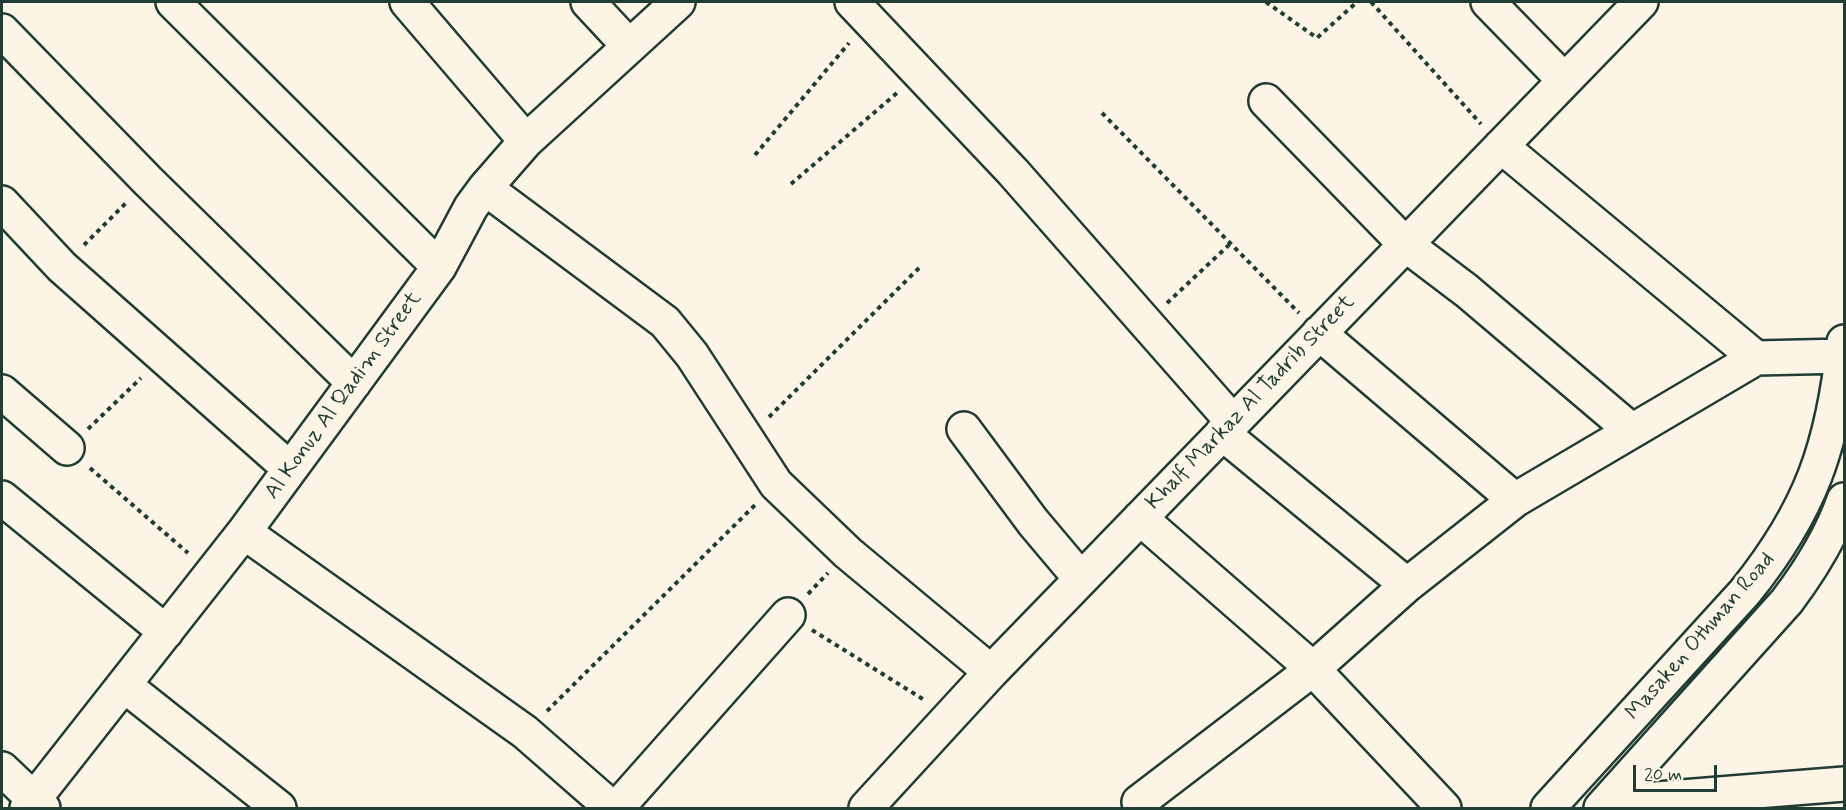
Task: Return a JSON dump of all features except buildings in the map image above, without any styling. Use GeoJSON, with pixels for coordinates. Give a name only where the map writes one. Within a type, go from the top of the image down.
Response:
{"type":"FeatureCollection","features":[{"type":"Feature","properties":{"kind":"street"},"geometry":{"type":"LineString","coordinates":[[173,2],[439,267]]}},
{"type":"Feature","properties":{"kind":"street"},"geometry":{"type":"LineString","coordinates":[[407,2],[526,141]]}},
{"type":"Feature","properties":{"kind":"street"},"geometry":{"type":"LineString","coordinates":[[588,2],[629,46]]}},
{"type":"Feature","properties":{"kind":"street","name":"Al Konuz Al Qadim Street"},"geometry":{"type":"LineString","coordinates":[[35,806],[124,686],[244,532],[439,267],[471,207],[485,188],[526,141],[678,2]]}},
{"type":"Feature","properties":{"kind":"street"},"geometry":{"type":"LineString","coordinates":[[1488,2],[1564,80]]}},
{"type":"Feature","properties":{"kind":"street","name":"Khalf Markaz Al Tadrib Street"},"geometry":{"type":"LineString","coordinates":[[866,808],[990,672],[1641,2]]}},
{"type":"Feature","properties":{"kind":"street"},"geometry":{"type":"LineString","coordinates":[[861,10],[1013,172],[1145,324],[1228,428],[1407,585]]}},
{"type":"Feature","properties":{"kind":"street"},"geometry":{"type":"LineString","coordinates":[[2,31],[148,181],[354,383]]}},
{"type":"Feature","properties":{"kind":"street"},"geometry":{"type":"LineString","coordinates":[[1266,101],[1405,244],[1467,291],[1632,431]]}},
{"type":"Feature","properties":{"kind":"street"},"geometry":{"type":"LineString","coordinates":[[1501,146],[1756,358]]}},
{"type":"Feature","properties":{"kind":"street"},"geometry":{"type":"LineString","coordinates":[[485,188],[665,322],[692,355],[776,484],[848,553],[990,672]]}},
{"type":"Feature","properties":{"kind":"street"},"geometry":{"type":"LineString","coordinates":[[2,203],[62,267],[290,469]]}},
{"type":"Feature","properties":{"kind":"street"},"geometry":{"type":"LineString","coordinates":[[1319,333],[1515,500]]}},
{"type":"Feature","properties":{"kind":"street"},"geometry":{"type":"LineString","coordinates":[[1144,808],[1139,802],[1313,669],[1407,585],[1515,500],[1756,358],[1844,351]]}},
{"type":"Feature","properties":{"kind":"street","name":"Masaken Othman Road"},"geometry":{"type":"LineString","coordinates":[[1548,808],[1745,592],[1772,559],[1796,522],[1814,483],[1828,442],[1838,400],[1844,351]]}},
{"type":"Feature","properties":{"kind":"street"},"geometry":{"type":"LineString","coordinates":[[2,392],[67,448]]}},
{"type":"Feature","properties":{"kind":"street"},"geometry":{"type":"LineString","coordinates":[[964,429],[1033,522],[1081,579]]}},
{"type":"Feature","properties":{"kind":"street"},"geometry":{"type":"LineString","coordinates":[[2,498],[166,632]]}},
{"type":"Feature","properties":{"kind":"street","name":"Masaken Othman Road"},"geometry":{"type":"LineString","coordinates":[[1606,807],[1787,601],[1810,570],[1835,545],[1845,500]]}},
{"type":"Feature","properties":{"kind":"street"},"geometry":{"type":"LineString","coordinates":[[1140,518],[1313,669],[1444,808]]}},
{"type":"Feature","properties":{"kind":"street"},"geometry":{"type":"LineString","coordinates":[[244,532],[525,732],[612,808]]}},
{"type":"Feature","properties":{"kind":"street"},"geometry":{"type":"LineString","coordinates":[[617,808],[788,615]]}},
{"type":"Feature","properties":{"kind":"street"},"geometry":{"type":"LineString","coordinates":[[124,686],[279,808]]}},
{"type":"Feature","properties":{"kind":"street"},"geometry":{"type":"LineString","coordinates":[[2,769],[35,806]]}},
{"type":"Feature","properties":{"kind":"street"},"geometry":{"type":"LineString","coordinates":[[1606,807],[1845,784]]}},
{"type":"Feature","properties":{"kind":"path"},"geometry":{"type":"LineString","coordinates":[[1266,2],[1317,38],[1357,2]]}},
{"type":"Feature","properties":{"kind":"path"},"geometry":{"type":"LineString","coordinates":[[1371,2],[1501,146]]}},
{"type":"Feature","properties":{"kind":"path"},"geometry":{"type":"LineString","coordinates":[[755,155],[861,10]]}},
{"type":"Feature","properties":{"kind":"path"},"geometry":{"type":"LineString","coordinates":[[790,184],[920,73]]}},
{"type":"Feature","properties":{"kind":"path"},"geometry":{"type":"LineString","coordinates":[[1102,113],[1319,333]]}},
{"type":"Feature","properties":{"kind":"path"},"geometry":{"type":"LineString","coordinates":[[62,267],[148,181]]}},
{"type":"Feature","properties":{"kind":"path"},"geometry":{"type":"LineString","coordinates":[[1145,324],[1230,244]]}},
{"type":"Feature","properties":{"kind":"path"},"geometry":{"type":"LineString","coordinates":[[747,439],[922,265]]}},
{"type":"Feature","properties":{"kind":"path"},"geometry":{"type":"LineString","coordinates":[[164,357],[67,448],[211,574]]}},
{"type":"Feature","properties":{"kind":"path"},"geometry":{"type":"LineString","coordinates":[[525,732],[776,484]]}},
{"type":"Feature","properties":{"kind":"path"},"geometry":{"type":"LineString","coordinates":[[848,553],[788,615],[950,716]]}}]}
